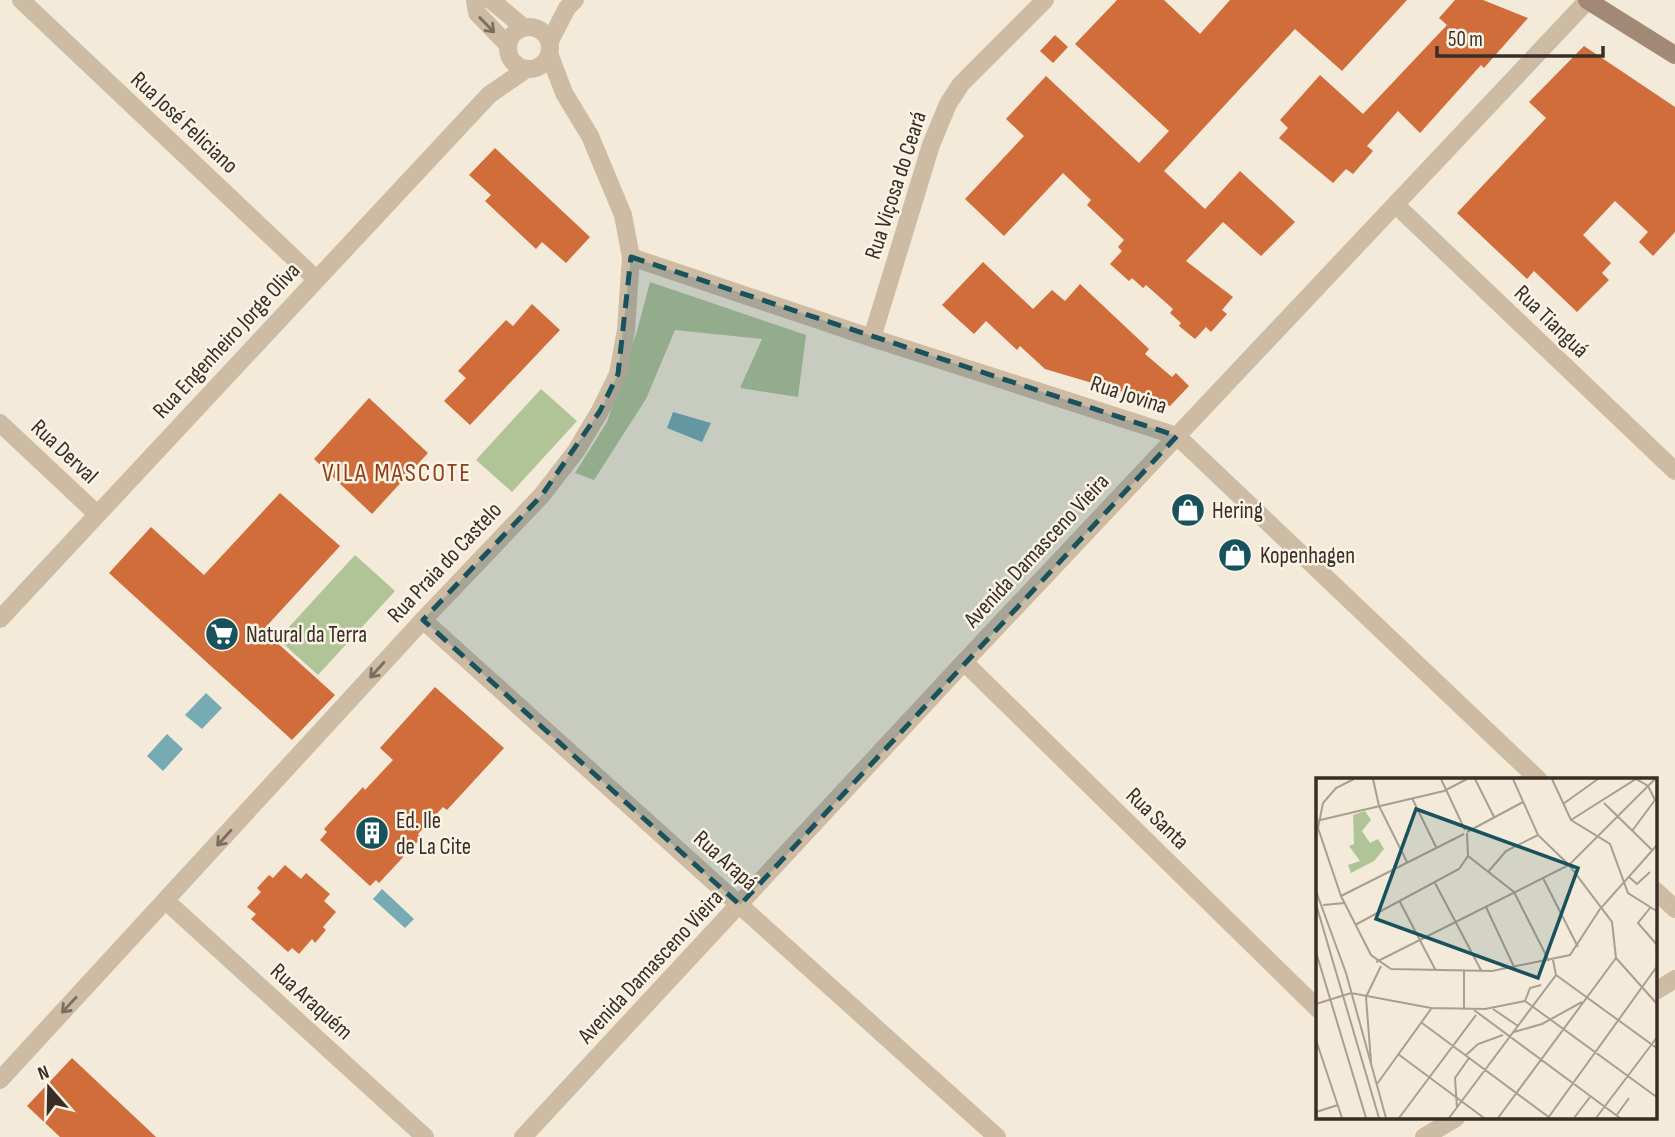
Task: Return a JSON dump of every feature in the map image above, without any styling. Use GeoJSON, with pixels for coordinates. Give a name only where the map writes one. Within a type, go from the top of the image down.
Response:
{"type":"FeatureCollection","features":[{"type":"Feature","properties":{"kind":"street","name":"Rua José Feliciano"},"geometry":{"type":"LineString","coordinates":[[21,0],[316,279]]}},
{"type":"Feature","properties":{"kind":"street"},"geometry":{"type":"LineString","coordinates":[[475,0],[477,13],[508,50],[515,65],[528,70],[542,66],[571,4]]}},
{"type":"Feature","properties":{"kind":"street"},"geometry":{"type":"LineString","coordinates":[[491,0],[529,27],[544,32],[550,49]]}},
{"type":"Feature","properties":{"kind":"street","name":"Rua Viçosa do Ceará"},"geometry":{"type":"LineString","coordinates":[[872,338],[931,145],[948,104],[961,84],[1045,0]]}},
{"type":"Feature","properties":{"kind":"street"},"geometry":{"type":"LineString","coordinates":[[1588,0],[1675,55]]}},
{"type":"Feature","properties":{"kind":"street","name":"Avenida Damasceno Vieira"},"geometry":{"type":"LineString","coordinates":[[523,1137],[964,662],[1588,0]]}},
{"type":"Feature","properties":{"kind":"street"},"geometry":{"type":"LineString","coordinates":[[508,50],[513,34],[571,4]]}},
{"type":"Feature","properties":{"kind":"street","name":"Rua Praia do Castelo"},"geometry":{"type":"LineString","coordinates":[[0,1080],[423,620],[542,495],[576,451],[600,411],[618,374],[626,330],[631,257],[623,215],[590,136],[564,93],[550,49]]}},
{"type":"Feature","properties":{"kind":"street","name":"Rua Engenheiro Jorge Oliva"},"geometry":{"type":"LineString","coordinates":[[489,95],[508,50]]}},
{"type":"Feature","properties":{"kind":"street","name":"Rua Engenheiro Jorge Oliva"},"geometry":{"type":"LineString","coordinates":[[0,619],[489,95],[528,70]]}},
{"type":"Feature","properties":{"kind":"street","name":"Rua Praia do Castelo"},"geometry":{"type":"LineString","coordinates":[[528,70],[564,93]]}},
{"type":"Feature","properties":{"kind":"street","name":"Rua Tianguá"},"geometry":{"type":"LineString","coordinates":[[1396,205],[1675,471]]}},
{"type":"Feature","properties":{"kind":"street","name":"Rua Jovina"},"geometry":{"type":"LineString","coordinates":[[631,257],[1177,436],[1537,778]]}},
{"type":"Feature","properties":{"kind":"street","name":"Rua Derval"},"geometry":{"type":"LineString","coordinates":[[0,423],[97,514]]}},
{"type":"Feature","properties":{"kind":"street","name":"Rua Arapá"},"geometry":{"type":"LineString","coordinates":[[423,620],[997,1137]]}},
{"type":"Feature","properties":{"kind":"street","name":"Rua Santa"},"geometry":{"type":"LineString","coordinates":[[964,662],[1316,1007]]}},
{"type":"Feature","properties":{"kind":"street"},"geometry":{"type":"LineString","coordinates":[[1658,893],[1675,909]]}},
{"type":"Feature","properties":{"kind":"street","name":"Rua Araquém"},"geometry":{"type":"LineString","coordinates":[[166,901],[425,1137]]}},
{"type":"Feature","properties":{"kind":"street"},"geometry":{"type":"LineString","coordinates":[[1658,990],[1675,979]]}},
{"type":"Feature","properties":{"kind":"street"},"geometry":{"type":"LineString","coordinates":[[1431,1128],[1451,1120]]}},
{"type":"Feature","properties":{"kind":"highlighted area"},"geometry":{"type":"Polygon","coordinates":[[[631,257],[1177,436],[740,905],[423,620],[542,495],[600,411],[618,374],[631,257]]]}},
{"type":"Feature","properties":{"kind":"green space"},"geometry":{"type":"Polygon","coordinates":[[[650,282],[806,335],[798,397],[740,388],[762,339],[675,330],[646,399],[594,480],[575,473],[607,422],[650,282]]]}},
{"type":"Feature","properties":{"kind":"green space"},"geometry":{"type":"Polygon","coordinates":[[[541,389],[577,421],[512,492],[476,460],[541,389]]]}},
{"type":"Feature","properties":{"kind":"green space"},"geometry":{"type":"Polygon","coordinates":[[[355,555],[395,591],[318,675],[278,639],[355,555]]]}},
{"type":"Feature","properties":{"kind":"water"},"geometry":{"type":"Polygon","coordinates":[[[673,412],[711,423],[702,442],[667,428],[673,412]]]}},
{"type":"Feature","properties":{"kind":"water"},"geometry":{"type":"Polygon","coordinates":[[[206,693],[222,708],[202,729],[185,715],[206,693]]]}},
{"type":"Feature","properties":{"kind":"water"},"geometry":{"type":"Polygon","coordinates":[[[167,734],[183,749],[163,771],[147,756],[167,734]]]}},
{"type":"Feature","properties":{"kind":"water"},"geometry":{"type":"Polygon","coordinates":[[[382,889],[414,919],[405,928],[373,899],[382,889]]]}},
{"type":"Feature","properties":{"kind":"building"},"geometry":{"type":"Polygon","coordinates":[[[1117,0],[1164,0],[1200,34],[1230,0],[1407,0],[1342,71],[1295,29],[1164,171],[1205,209],[1240,171],[1295,222],[1261,256],[1223,222],[1186,261],[1233,297],[1222,310],[1227,314],[1211,332],[1206,327],[1195,339],[1179,326],[1181,323],[1170,313],[1173,309],[1146,285],[1143,288],[1132,278],[1129,281],[1110,264],[1122,251],[1118,247],[1124,240],[1087,205],[1091,200],[1063,173],[1004,236],[965,199],[1024,136],[1006,119],[1046,76],[1139,163],[1169,131],[1075,44],[1117,0]]]}},
{"type":"Feature","properties":{"kind":"building"},"geometry":{"type":"Polygon","coordinates":[[[1455,0],[1483,0],[1528,18],[1484,68],[1481,65],[1420,133],[1398,111],[1367,146],[1373,151],[1353,174],[1346,169],[1333,183],[1279,138],[1288,128],[1280,120],[1320,75],[1363,114],[1447,25],[1439,18],[1455,0]]]}},
{"type":"Feature","properties":{"kind":"building"},"geometry":{"type":"Polygon","coordinates":[[[1055,35],[1068,47],[1053,63],[1040,51],[1055,35]]]}},
{"type":"Feature","properties":{"kind":"building"},"geometry":{"type":"Polygon","coordinates":[[[1584,46],[1675,107],[1675,232],[1653,256],[1639,242],[1648,232],[1615,201],[1583,235],[1611,263],[1602,273],[1609,280],[1577,312],[1534,271],[1527,279],[1457,213],[1546,118],[1529,102],[1584,46]]]}},
{"type":"Feature","properties":{"kind":"building"},"geometry":{"type":"Polygon","coordinates":[[[495,148],[590,237],[566,263],[542,242],[536,249],[485,201],[491,195],[469,175],[495,148]]]}},
{"type":"Feature","properties":{"kind":"building"},"geometry":{"type":"Polygon","coordinates":[[[983,262],[1033,309],[1052,290],[1065,301],[1080,284],[1149,349],[1145,354],[1172,377],[1176,373],[1189,386],[1170,406],[1045,369],[1020,346],[1017,350],[986,321],[974,334],[942,305],[983,262]]]}},
{"type":"Feature","properties":{"kind":"building"},"geometry":{"type":"Polygon","coordinates":[[[532,304],[560,330],[470,425],[444,401],[466,378],[458,371],[506,320],[513,326],[532,304]]]}},
{"type":"Feature","properties":{"kind":"building"},"geometry":{"type":"Polygon","coordinates":[[[369,398],[428,453],[372,514],[314,459],[369,398]]]}},
{"type":"Feature","properties":{"kind":"building","name":"Natural da Terra"},"geometry":{"type":"Polygon","coordinates":[[[280,493],[340,546],[263,630],[335,695],[292,740],[109,573],[151,527],[204,575],[280,493]]]}},
{"type":"Feature","properties":{"kind":"building"},"geometry":{"type":"Polygon","coordinates":[[[435,687],[504,748],[447,810],[443,807],[418,834],[421,838],[379,883],[376,880],[370,886],[320,840],[327,832],[324,829],[363,787],[365,790],[393,760],[380,748],[435,687]]]}},
{"type":"Feature","properties":{"kind":"building"},"geometry":{"type":"Polygon","coordinates":[[[285,865],[301,879],[306,873],[330,894],[324,901],[336,912],[323,927],[326,930],[315,943],[312,939],[299,954],[292,948],[288,952],[251,919],[256,914],[247,907],[261,892],[257,888],[269,875],[273,878],[285,865]]]}},
{"type":"Feature","properties":{"kind":"building"},"geometry":{"type":"Polygon","coordinates":[[[72,1058],[156,1137],[60,1137],[27,1106],[72,1058]]]}},
{"type":"Feature","properties":{"kind":"place","name":"Hering"},"geometry":{"type":"Point","coordinates":[1188,510]}},
{"type":"Feature","properties":{"kind":"place","name":"Kopenhagen"},"geometry":{"type":"Point","coordinates":[1235,555]}},
{"type":"Feature","properties":{"kind":"place","name":"Natural da Terra"},"geometry":{"type":"Point","coordinates":[222,634]}},
{"type":"Feature","properties":{"kind":"place","name":"Ed. Ile de La Cite"},"geometry":{"type":"Point","coordinates":[372,833]}},
{"type":"Feature","properties":{"kind":"district","name":"VILA MASCOTE"},"geometry":{"type":"Point","coordinates":[397,472]}}]}
